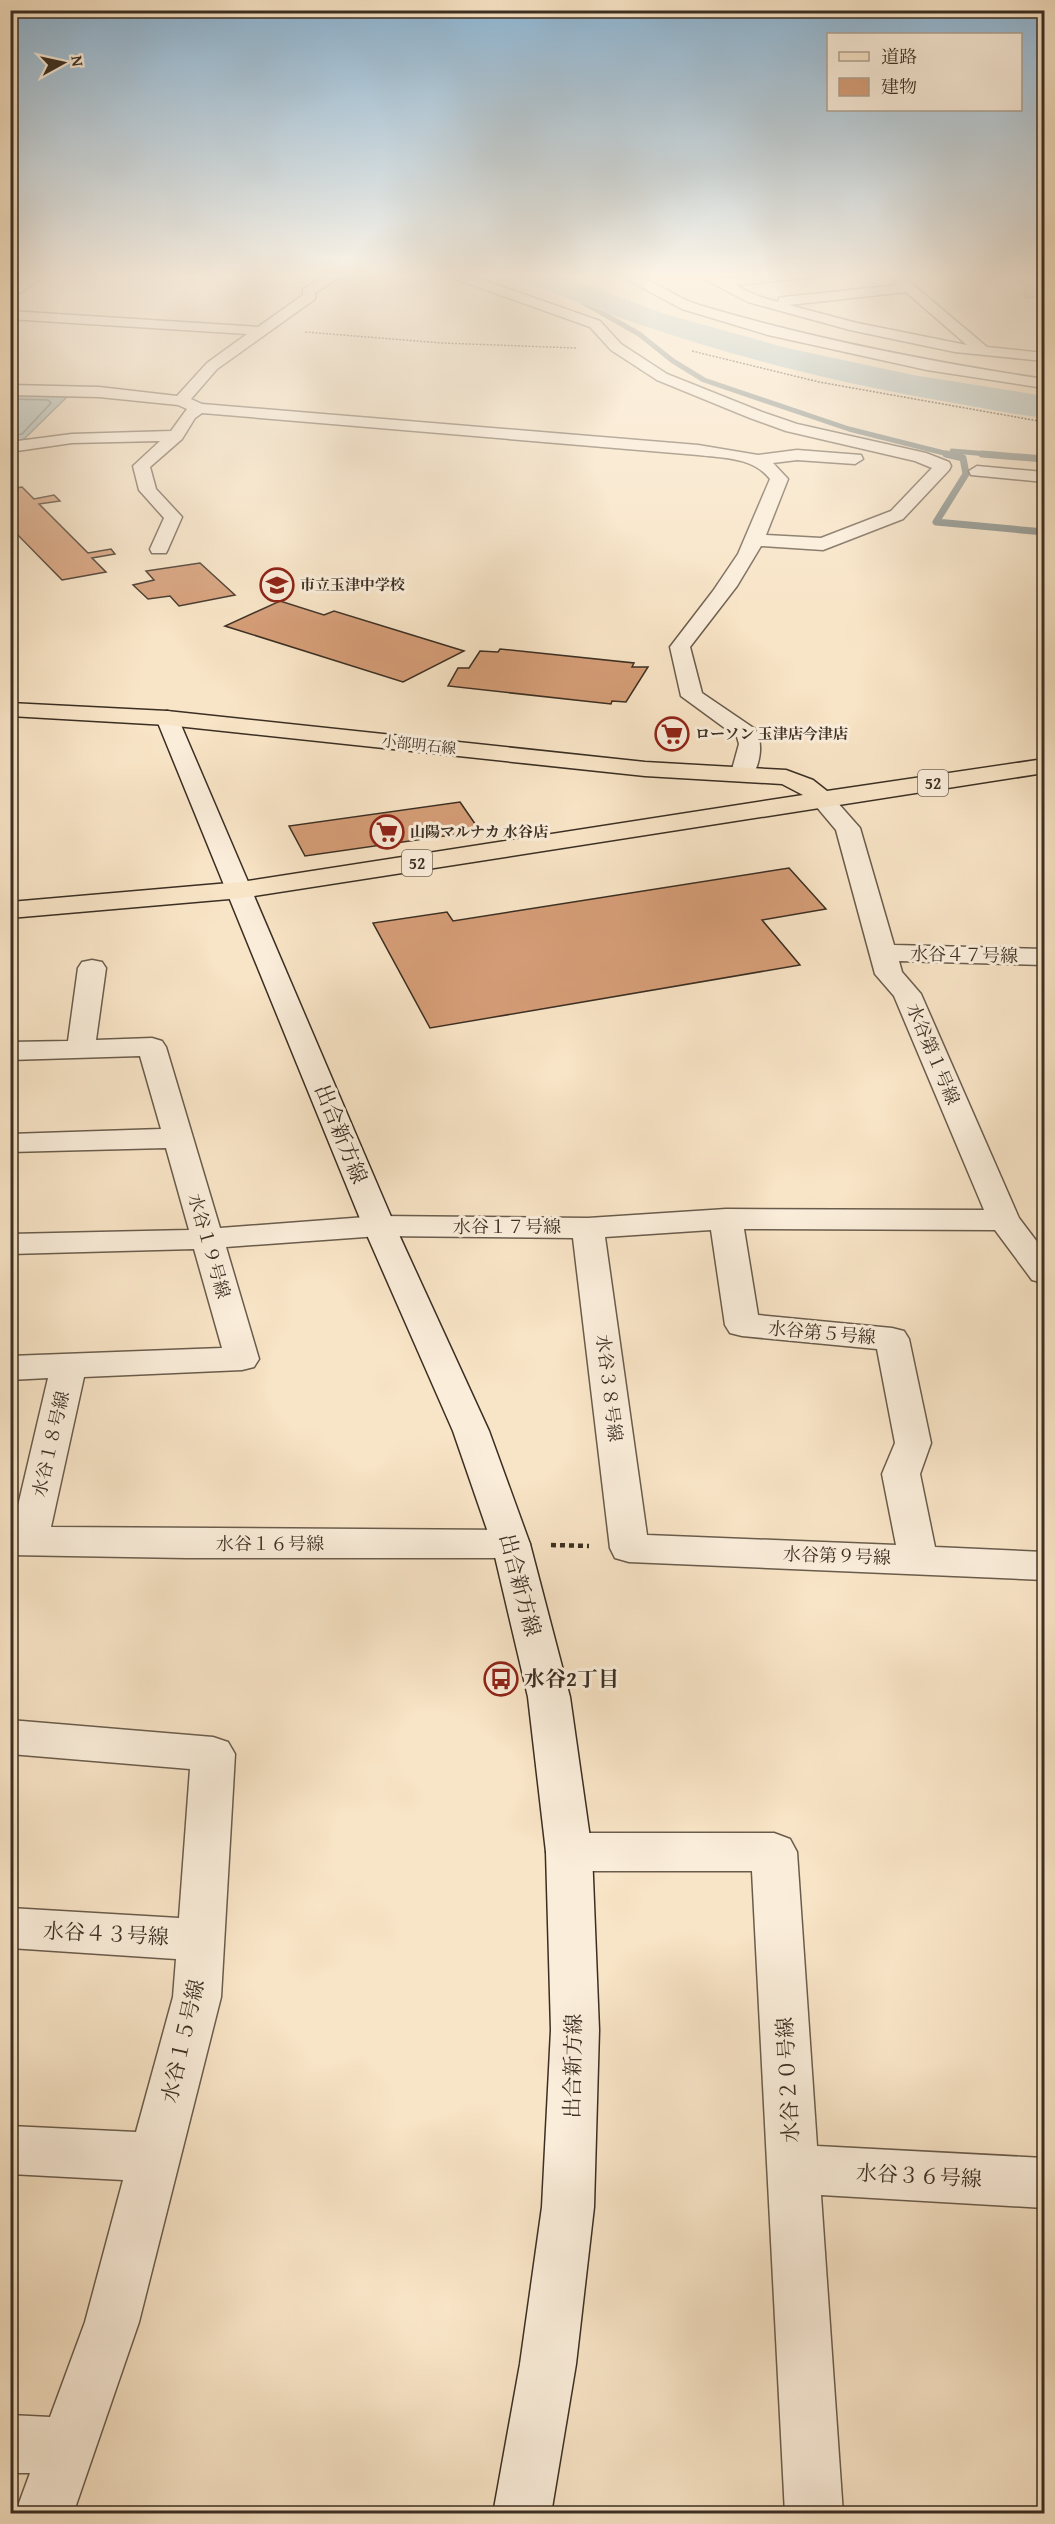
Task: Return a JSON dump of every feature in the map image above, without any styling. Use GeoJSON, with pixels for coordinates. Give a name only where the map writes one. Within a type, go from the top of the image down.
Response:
{"type":"FeatureCollection","features":[{"type":"Feature","properties":{"kind":"main road","name":"小部明石線"},"geometry":{"type":"LineString","coordinates":[[10,709],[166,718],[645,769],[786,777],[805,785],[822,799]]}},
{"type":"Feature","properties":{"kind":"main road","name":"52"},"geometry":{"type":"LineString","coordinates":[[10,910],[240,890],[1044,766]]}},
{"type":"Feature","properties":{"kind":"street"},"geometry":{"type":"LineString","coordinates":[[45,391],[99,392],[190,408],[698,450],[759,460],[797,455],[884,461]]}},
{"type":"Feature","properties":{"kind":"street"},"geometry":{"type":"LineString","coordinates":[[159,549],[173,517],[147,490],[141,466],[176,436],[199,391]]}},
{"type":"Feature","properties":{"kind":"street"},"geometry":{"type":"LineString","coordinates":[[696,391],[792,428],[920,456],[943,466],[897,515],[823,544],[755,540]]}},
{"type":"Feature","properties":{"kind":"street"},"geometry":{"type":"LineString","coordinates":[[156,414],[190,408]]}},
{"type":"Feature","properties":{"kind":"street"},"geometry":{"type":"LineString","coordinates":[[75,439],[92,422]]}},
{"type":"Feature","properties":{"kind":"street"},"geometry":{"type":"LineString","coordinates":[[10,447],[33,442],[75,439],[176,436]]}},
{"type":"Feature","properties":{"kind":"street"},"geometry":{"type":"LineString","coordinates":[[743,773],[750,744],[747,734],[692,696],[680,647],[724,589],[755,540],[779,479],[773,469],[759,460]]}},
{"type":"Feature","properties":{"kind":"street"},"geometry":{"type":"LineString","coordinates":[[977,471],[1044,477]]}},
{"type":"Feature","properties":{"kind":"street","name":"出合新方線"},"geometry":{"type":"LineString","coordinates":[[166,718],[379,1226],[471,1431],[511,1544],[549,1697],[569,1852],[575,2030],[568,2206],[548,2364],[522,2514]]}},
{"type":"Feature","properties":{"kind":"street","name":"水谷第１号線"},"geometry":{"type":"LineString","coordinates":[[822,799],[848,828],[889,974],[907,994],[1004,1220],[1044,1273]]}},
{"type":"Feature","properties":{"kind":"street","name":"水谷４７号線"},"geometry":{"type":"LineString","coordinates":[[884,953],[1044,957]]}},
{"type":"Feature","properties":{"kind":"street"},"geometry":{"type":"LineString","coordinates":[[81,1049],[92,968]]}},
{"type":"Feature","properties":{"kind":"street","name":"水谷１９号線"},"geometry":{"type":"LineString","coordinates":[[10,1051],[152,1047],[242,1359],[10,1368]]}},
{"type":"Feature","properties":{"kind":"street"},"geometry":{"type":"LineString","coordinates":[[10,1143],[178,1138]]}},
{"type":"Feature","properties":{"kind":"street","name":"水谷１７号線"},"geometry":{"type":"LineString","coordinates":[[10,1244],[207,1239],[379,1226],[588,1228],[726,1220],[1004,1220]]}},
{"type":"Feature","properties":{"kind":"street","name":"水谷第５号線"},"geometry":{"type":"LineString","coordinates":[[726,1220],[742,1325],[892,1339],[913,1443],[901,1474],[918,1559]]}},
{"type":"Feature","properties":{"kind":"street","name":"水谷３８号線"},"geometry":{"type":"LineString","coordinates":[[588,1228],[629,1548]]}},
{"type":"Feature","properties":{"kind":"street","name":"水谷１８号線"},"geometry":{"type":"LineString","coordinates":[[20,1541],[69,1365]]}},
{"type":"Feature","properties":{"kind":"street","name":"水谷１６号線"},"geometry":{"type":"LineString","coordinates":[[20,1541],[186,1545],[511,1544]]}},
{"type":"Feature","properties":{"kind":"street","name":"水谷第９号線"},"geometry":{"type":"LineString","coordinates":[[629,1548],[1044,1566]]}},
{"type":"Feature","properties":{"kind":"street","name":"水谷１５号線"},"geometry":{"type":"LineString","coordinates":[[10,1737],[213,1754],[198,1997],[112,2322],[44,2514]]}},
{"type":"Feature","properties":{"kind":"street","name":"水谷２０号線"},"geometry":{"type":"LineString","coordinates":[[569,1852],[774,1852],[814,2514]]}},
{"type":"Feature","properties":{"kind":"street","name":"水谷４３号線"},"geometry":{"type":"LineString","coordinates":[[10,1928],[201,1940]]}},
{"type":"Feature","properties":{"kind":"street"},"geometry":{"type":"LineString","coordinates":[[10,2150],[155,2157]]}},
{"type":"Feature","properties":{"kind":"street","name":"水谷３６号線"},"geometry":{"type":"LineString","coordinates":[[793,2169],[1044,2183]]}},
{"type":"Feature","properties":{"kind":"street"},"geometry":{"type":"LineString","coordinates":[[10,2444],[68,2446]]}},
{"type":"Feature","properties":{"kind":"path"},"geometry":{"type":"LineString","coordinates":[[865,391],[1044,422]]}},
{"type":"Feature","properties":{"kind":"path"},"geometry":{"type":"LineString","coordinates":[[511,1544],[629,1548]]}},
{"type":"Feature","properties":{"kind":"water"},"geometry":{"type":"Polygon","coordinates":[[[11,393],[69,395],[24,439],[11,442],[11,393]]]}},
{"type":"Feature","properties":{"kind":"building"},"geometry":{"type":"Polygon","coordinates":[[[22,487],[34,499],[54,495],[60,501],[39,504],[88,553],[111,549],[115,554],[92,558],[106,572],[62,580],[10,527],[10,489],[22,487]]]}},
{"type":"Feature","properties":{"kind":"building"},"geometry":{"type":"Polygon","coordinates":[[[200,563],[235,595],[179,606],[170,596],[148,599],[133,585],[154,580],[146,571],[200,563]]]}},
{"type":"Feature","properties":{"kind":"building"},"geometry":{"type":"Polygon","coordinates":[[[280,601],[324,615],[334,611],[464,651],[403,682],[225,626],[280,601]]]}},
{"type":"Feature","properties":{"kind":"building"},"geometry":{"type":"Polygon","coordinates":[[[500,649],[634,663],[632,667],[648,667],[626,702],[612,701],[611,704],[448,686],[458,668],[469,668],[480,651],[498,652],[500,649]]]}},
{"type":"Feature","properties":{"kind":"building"},"geometry":{"type":"Polygon","coordinates":[[[460,802],[480,831],[305,856],[289,826],[460,802]]]}},
{"type":"Feature","properties":{"kind":"building"},"geometry":{"type":"Polygon","coordinates":[[[789,868],[826,909],[762,920],[800,965],[430,1028],[373,923],[447,912],[453,921],[789,868]]]}},
{"type":"Feature","properties":{"kind":"waterway"},"geometry":{"type":"LineString","coordinates":[[736,391],[849,429],[952,455]]}},
{"type":"Feature","properties":{"kind":"waterway"},"geometry":{"type":"LineString","coordinates":[[941,391],[1044,407]]}},
{"type":"Feature","properties":{"kind":"waterway"},"geometry":{"type":"LineString","coordinates":[[952,451],[1000,455]]}},
{"type":"Feature","properties":{"kind":"waterway"},"geometry":{"type":"LineString","coordinates":[[946,454],[963,458],[966,474],[936,522],[1044,532]]}},
{"type":"Feature","properties":{"kind":"waterway"},"geometry":{"type":"LineString","coordinates":[[982,454],[1044,459]]}},
{"type":"Feature","properties":{"kind":"place","name":"市立玉津中学校"},"geometry":{"type":"Point","coordinates":[277,585]}},
{"type":"Feature","properties":{"kind":"place","name":"ローソン 玉津店今津店"},"geometry":{"type":"Point","coordinates":[672,734]}},
{"type":"Feature","properties":{"kind":"place","name":"山陽マルナカ 水谷店"},"geometry":{"type":"Point","coordinates":[387,832]}},
{"type":"Feature","properties":{"kind":"place","name":"水谷2丁目"},"geometry":{"type":"Point","coordinates":[501,1679]}}]}
